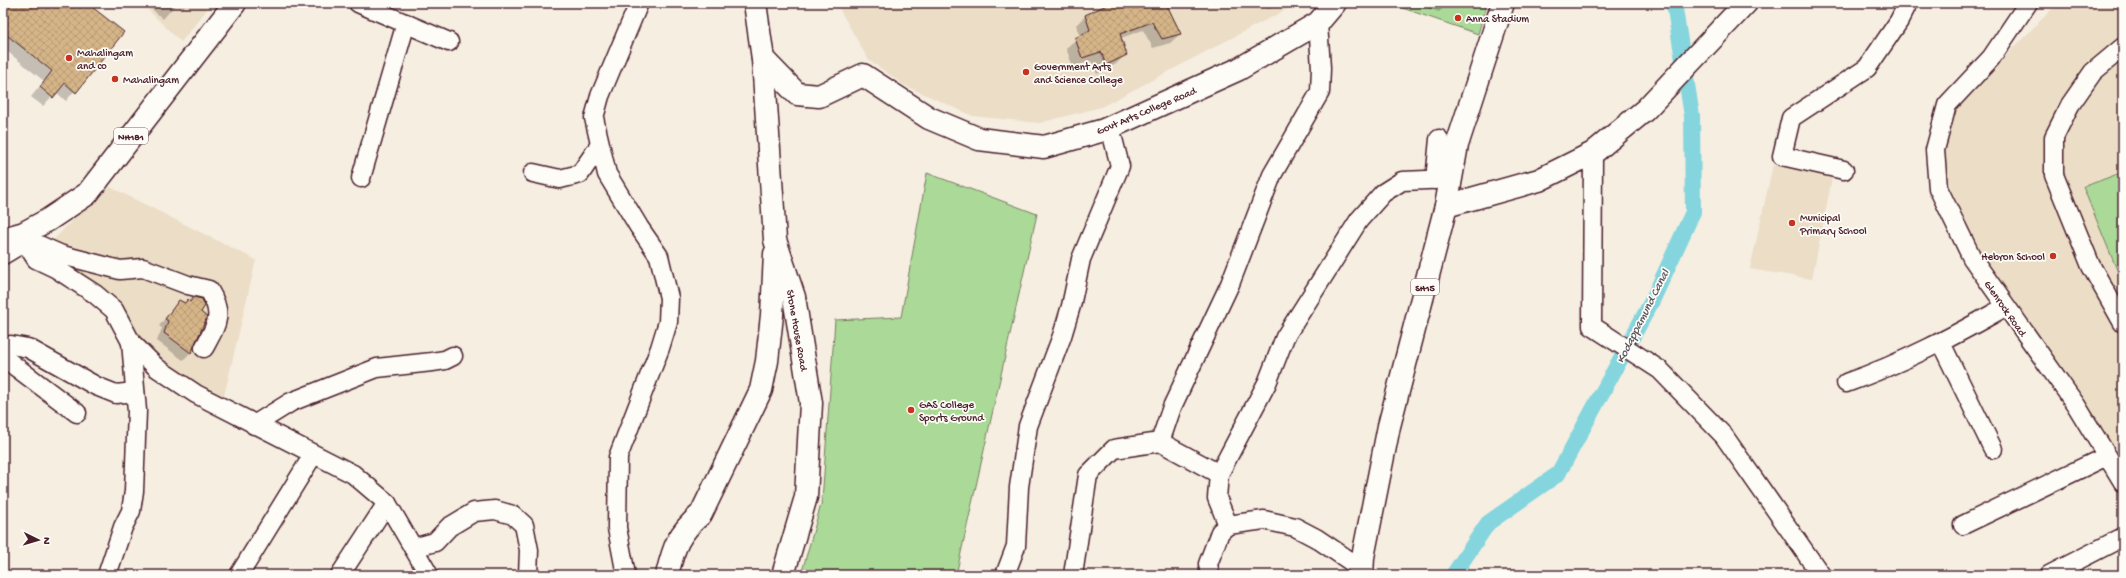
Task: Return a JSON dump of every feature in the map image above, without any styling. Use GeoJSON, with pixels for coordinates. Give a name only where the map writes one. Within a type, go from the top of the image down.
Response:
{"type":"FeatureCollection","features":[{"type":"Feature","properties":{"kind":"main road","name":"NH181"},"geometry":{"type":"LineString","coordinates":[[3,239],[24,233],[48,220],[87,194],[235,3]]}},
{"type":"Feature","properties":{"kind":"main road"},"geometry":{"type":"LineString","coordinates":[[755,3],[764,59]]}},
{"type":"Feature","properties":{"kind":"main road","name":"Govt Arts College Road"},"geometry":{"type":"LineString","coordinates":[[764,59],[797,94],[819,96],[863,74],[929,118],[979,139],[1044,147],[1110,127],[1239,69],[1318,23],[1335,3]]}},
{"type":"Feature","properties":{"kind":"main road","name":"SH15"},"geometry":{"type":"LineString","coordinates":[[1362,572],[1389,426],[1446,206],[1443,179],[1457,145],[1503,3]]}},
{"type":"Feature","properties":{"kind":"main road"},"geometry":{"type":"LineString","coordinates":[[1446,206],[1539,180],[1593,153],[1645,110],[1746,3]]}},
{"type":"Feature","properties":{"kind":"main road","name":"Stone House Road"},"geometry":{"type":"LineString","coordinates":[[764,59],[775,240],[794,297],[811,403],[806,497],[783,575]]}},
{"type":"Feature","properties":{"kind":"main road"},"geometry":{"type":"LineString","coordinates":[[667,575],[673,549],[686,527],[701,514],[761,390],[768,361],[775,240]]}},
{"type":"Feature","properties":{"kind":"street"},"geometry":{"type":"LineString","coordinates":[[358,3],[449,42]]}},
{"type":"Feature","properties":{"kind":"street"},"geometry":{"type":"LineString","coordinates":[[626,575],[617,528],[618,457],[660,348],[668,322],[669,298],[659,256],[639,227],[607,174],[599,146],[594,118],[600,96],[639,3]]}},
{"type":"Feature","properties":{"kind":"street"},"geometry":{"type":"LineString","coordinates":[[1844,170],[1782,156],[1791,118],[1867,68],[1899,21],[1908,3]]}},
{"type":"Feature","properties":{"kind":"street","name":"Glenrock Road"},"geometry":{"type":"LineString","coordinates":[[2028,3],[1991,58],[1947,105],[1935,150],[1938,188],[1972,258],[2005,307],[2076,405],[2123,482]]}},
{"type":"Feature","properties":{"kind":"street"},"geometry":{"type":"LineString","coordinates":[[361,178],[406,23]]}},
{"type":"Feature","properties":{"kind":"street"},"geometry":{"type":"LineString","coordinates":[[1160,442],[1172,407],[1230,284],[1272,175],[1320,92],[1321,68],[1318,23]]}},
{"type":"Feature","properties":{"kind":"street"},"geometry":{"type":"LineString","coordinates":[[2123,47],[2093,72],[2070,105],[2054,137],[2054,175],[2091,266],[2123,323]]}},
{"type":"Feature","properties":{"kind":"street"},"geometry":{"type":"LineString","coordinates":[[1005,575],[1016,546],[1019,487],[1028,426],[1062,336],[1071,306],[1081,259],[1120,166],[1110,127]]}},
{"type":"Feature","properties":{"kind":"street"},"geometry":{"type":"LineString","coordinates":[[1228,525],[1217,498],[1219,474],[1267,384],[1285,337],[1359,220],[1383,193],[1402,181],[1443,179],[1439,139]]}},
{"type":"Feature","properties":{"kind":"street"},"geometry":{"type":"LineString","coordinates":[[533,173],[560,178],[580,174],[599,146]]}},
{"type":"Feature","properties":{"kind":"street"},"geometry":{"type":"LineString","coordinates":[[1593,153],[1592,326],[1660,370],[1724,436],[1821,575]]}},
{"type":"Feature","properties":{"kind":"street"},"geometry":{"type":"LineString","coordinates":[[3,255],[18,246],[24,233]]}},
{"type":"Feature","properties":{"kind":"street"},"geometry":{"type":"LineString","coordinates":[[24,233],[29,248],[36,259],[55,268],[95,294],[114,310],[131,342],[156,368],[196,394],[254,425],[353,474],[387,503],[429,575]]}},
{"type":"Feature","properties":{"kind":"street"},"geometry":{"type":"LineString","coordinates":[[24,233],[37,244],[62,255],[120,270],[143,268],[188,285],[209,290],[217,302],[218,323],[204,348]]}},
{"type":"Feature","properties":{"kind":"street"},"geometry":{"type":"LineString","coordinates":[[1846,383],[1881,371],[1941,343],[2005,307]]}},
{"type":"Feature","properties":{"kind":"street"},"geometry":{"type":"LineString","coordinates":[[107,575],[123,527],[131,511],[136,467],[137,411],[131,342]]}},
{"type":"Feature","properties":{"kind":"street"},"geometry":{"type":"LineString","coordinates":[[1941,343],[1993,448]]}},
{"type":"Feature","properties":{"kind":"street"},"geometry":{"type":"LineString","coordinates":[[3,350],[11,345],[28,348],[96,386],[116,394],[136,392]]}},
{"type":"Feature","properties":{"kind":"street"},"geometry":{"type":"LineString","coordinates":[[3,354],[8,361],[77,413]]}},
{"type":"Feature","properties":{"kind":"street"},"geometry":{"type":"LineString","coordinates":[[254,425],[291,402],[377,368],[438,361],[453,356]]}},
{"type":"Feature","properties":{"kind":"street"},"geometry":{"type":"LineString","coordinates":[[1073,575],[1088,475],[1114,449],[1160,442],[1219,474]]}},
{"type":"Feature","properties":{"kind":"street"},"geometry":{"type":"LineString","coordinates":[[239,575],[313,455]]}},
{"type":"Feature","properties":{"kind":"street"},"geometry":{"type":"LineString","coordinates":[[1963,525],[2107,456]]}},
{"type":"Feature","properties":{"kind":"street"},"geometry":{"type":"LineString","coordinates":[[340,575],[387,503]]}},
{"type":"Feature","properties":{"kind":"street"},"geometry":{"type":"LineString","coordinates":[[413,548],[435,542],[449,527],[474,512],[495,510],[513,515],[524,525],[529,550],[528,575]]}},
{"type":"Feature","properties":{"kind":"street"},"geometry":{"type":"LineString","coordinates":[[1210,575],[1208,564],[1220,532],[1228,525],[1264,520],[1295,527],[1316,538],[1362,572]]}},
{"type":"Feature","properties":{"kind":"street"},"geometry":{"type":"LineString","coordinates":[[2049,575],[2123,537]]}},
{"type":"Feature","properties":{"kind":"shaded area"},"geometry":{"type":"Polygon","coordinates":[[[141,3],[212,3],[181,42],[141,3]]]}},
{"type":"Feature","properties":{"kind":"shaded area","name":"Government Arts and Science College"},"geometry":{"type":"Polygon","coordinates":[[[836,3],[1298,3],[1101,107],[1039,123],[973,116],[904,85],[868,59],[836,3]]]}},
{"type":"Feature","properties":{"kind":"shaded area","name":"Hebron School"},"geometry":{"type":"Polygon","coordinates":[[[2058,3],[2123,3],[2123,466],[2001,289],[1964,224],[1939,156],[1952,110],[2058,3]]]}},
{"type":"Feature","properties":{"kind":"shaded area","name":"Municipal Primary School"},"geometry":{"type":"Polygon","coordinates":[[[1773,165],[1832,178],[1812,279],[1750,269],[1773,165]]]}},
{"type":"Feature","properties":{"kind":"shaded area"},"geometry":{"type":"Polygon","coordinates":[[[106,185],[256,260],[223,400],[186,381],[141,343],[129,318],[111,293],[58,262],[46,248],[106,185]]]}},
{"type":"Feature","properties":{"kind":"green space","name":"Anna Stadium"},"geometry":{"type":"Polygon","coordinates":[[[1388,3],[1487,3],[1478,34],[1388,3]]]}},
{"type":"Feature","properties":{"kind":"green space"},"geometry":{"type":"Polygon","coordinates":[[[2123,172],[2123,281],[2122,282],[2083,187],[2123,172]]]}},
{"type":"Feature","properties":{"kind":"green space","name":"GAS College Sports Ground"},"geometry":{"type":"Polygon","coordinates":[[[927,173],[1037,214],[956,575],[801,575],[822,501],[835,320],[901,317],[927,173]]]}},
{"type":"Feature","properties":{"kind":"building"},"geometry":{"type":"Polygon","coordinates":[[[11,3],[87,3],[124,32],[76,93],[65,83],[53,98],[40,87],[52,71],[3,32],[3,12],[11,3]]]}},
{"type":"Feature","properties":{"kind":"building"},"geometry":{"type":"Polygon","coordinates":[[[1111,3],[1166,3],[1181,34],[1162,39],[1152,22],[1120,34],[1127,55],[1106,65],[1101,52],[1082,58],[1075,38],[1090,30],[1085,15],[1111,3]]]}},
{"type":"Feature","properties":{"kind":"building"},"geometry":{"type":"Polygon","coordinates":[[[194,297],[202,299],[205,306],[201,312],[207,317],[191,353],[164,333],[168,321],[165,319],[179,300],[185,303],[188,299],[190,302],[194,297]]]}},
{"type":"Feature","properties":{"kind":"waterway","name":"Kodappamund Canal"},"geometry":{"type":"LineString","coordinates":[[1453,575],[1488,523],[1558,474],[1652,301],[1693,212],[1692,116],[1674,3]]}},
{"type":"Feature","properties":{"kind":"place","name":"Anna Stadium"},"geometry":{"type":"Point","coordinates":[1458,18]}},
{"type":"Feature","properties":{"kind":"place","name":"Mahalingam and co"},"geometry":{"type":"Point","coordinates":[69,58]}},
{"type":"Feature","properties":{"kind":"place","name":"Government Arts and Science College"},"geometry":{"type":"Point","coordinates":[1026,72]}},
{"type":"Feature","properties":{"kind":"place","name":"Mahalingam"},"geometry":{"type":"Point","coordinates":[115,79]}},
{"type":"Feature","properties":{"kind":"place","name":"Municipal Primary School"},"geometry":{"type":"Point","coordinates":[1792,223]}},
{"type":"Feature","properties":{"kind":"place","name":"Hebron School"},"geometry":{"type":"Point","coordinates":[2053,256]}},
{"type":"Feature","properties":{"kind":"place","name":"GAS College Sports Ground"},"geometry":{"type":"Point","coordinates":[911,410]}}]}
